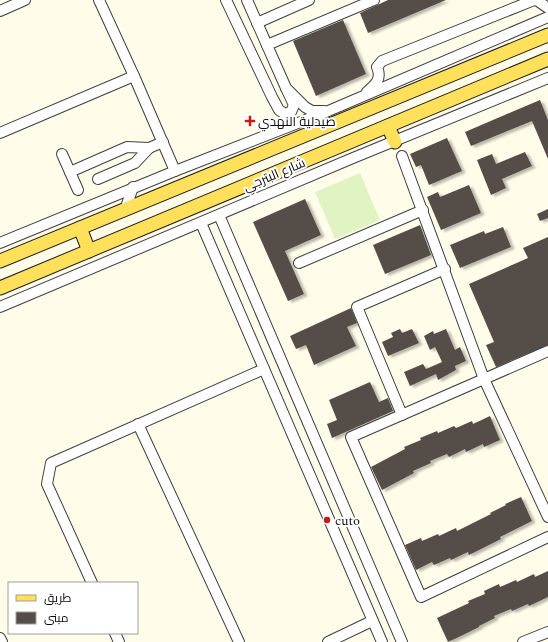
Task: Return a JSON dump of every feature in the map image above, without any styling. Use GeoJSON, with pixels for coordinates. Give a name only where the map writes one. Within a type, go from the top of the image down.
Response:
{"type":"FeatureCollection","features":[{"type":"Feature","properties":{"kind":"main road","name":"شارع البترجي"},"geometry":{"type":"LineString","coordinates":[[0,261],[548,35]]}},
{"type":"Feature","properties":{"kind":"main road","name":"شارع البترجي"},"geometry":{"type":"LineString","coordinates":[[0,288],[548,59]]}},
{"type":"Feature","properties":{"kind":"main road"},"geometry":{"type":"LineString","coordinates":[[388,126],[395,142]]}},
{"type":"Feature","properties":{"kind":"main road"},"geometry":{"type":"LineString","coordinates":[[80,228],[88,251]]}},
{"type":"Feature","properties":{"kind":"street"},"geometry":{"type":"LineString","coordinates":[[0,11],[25,0]]}},
{"type":"Feature","properties":{"kind":"street"},"geometry":{"type":"LineString","coordinates":[[99,0],[175,171]]}},
{"type":"Feature","properties":{"kind":"street"},"geometry":{"type":"LineString","coordinates":[[226,0],[279,110],[285,114],[291,112],[294,105],[247,0]]}},
{"type":"Feature","properties":{"kind":"street"},"geometry":{"type":"LineString","coordinates":[[257,22],[309,0]]}},
{"type":"Feature","properties":{"kind":"street"},"geometry":{"type":"LineString","coordinates":[[267,45],[374,0]]}},
{"type":"Feature","properties":{"kind":"street"},"geometry":{"type":"LineString","coordinates":[[364,96],[379,78],[377,67],[382,61],[535,0],[548,8]]}},
{"type":"Feature","properties":{"kind":"street"},"geometry":{"type":"LineString","coordinates":[[0,243],[175,171],[326,112],[548,17]]}},
{"type":"Feature","properties":{"kind":"street"},"geometry":{"type":"LineString","coordinates":[[443,62],[448,76]]}},
{"type":"Feature","properties":{"kind":"street"},"geometry":{"type":"LineString","coordinates":[[0,133],[134,76]]}},
{"type":"Feature","properties":{"kind":"street","name":"شارع البترجي"},"geometry":{"type":"LineString","coordinates":[[0,307],[548,78]]}},
{"type":"Feature","properties":{"kind":"street"},"geometry":{"type":"LineString","coordinates":[[286,88],[305,107],[312,110],[326,112]]}},
{"type":"Feature","properties":{"kind":"street"},"geometry":{"type":"LineString","coordinates":[[253,140],[272,130],[277,124],[279,114],[272,97]]}},
{"type":"Feature","properties":{"kind":"street"},"geometry":{"type":"LineString","coordinates":[[98,179],[135,163],[149,148],[163,142]]}},
{"type":"Feature","properties":{"kind":"street"},"geometry":{"type":"LineString","coordinates":[[70,172],[127,147],[149,148]]}},
{"type":"Feature","properties":{"kind":"street"},"geometry":{"type":"LineString","coordinates":[[62,154],[78,190]]}},
{"type":"Feature","properties":{"kind":"street"},"geometry":{"type":"LineString","coordinates":[[402,156],[484,379],[548,517]]}},
{"type":"Feature","properties":{"kind":"street"},"geometry":{"type":"LineString","coordinates":[[125,210],[134,188]]}},
{"type":"Feature","properties":{"kind":"street"},"geometry":{"type":"LineString","coordinates":[[299,263],[423,210]]}},
{"type":"Feature","properties":{"kind":"street"},"geometry":{"type":"LineString","coordinates":[[219,215],[402,642]]}},
{"type":"Feature","properties":{"kind":"street"},"geometry":{"type":"LineString","coordinates":[[201,223],[382,642]]}},
{"type":"Feature","properties":{"kind":"street"},"geometry":{"type":"LineString","coordinates":[[402,415],[357,307],[445,270]]}},
{"type":"Feature","properties":{"kind":"street"},"geometry":{"type":"LineString","coordinates":[[548,351],[351,437],[421,597],[548,537]]}},
{"type":"Feature","properties":{"kind":"street"},"geometry":{"type":"LineString","coordinates":[[92,582],[47,484],[51,462],[264,369]]}},
{"type":"Feature","properties":{"kind":"street"},"geometry":{"type":"LineString","coordinates":[[138,424],[239,642]]}},
{"type":"Feature","properties":{"kind":"street"},"geometry":{"type":"LineString","coordinates":[[328,642],[372,621]]}},
{"type":"Feature","properties":{"kind":"street"},"geometry":{"type":"LineString","coordinates":[[523,642],[548,632]]}},
{"type":"Feature","properties":{"kind":"street"},"geometry":{"type":"LineString","coordinates":[[0,638],[2,642]]}},
{"type":"Feature","properties":{"kind":"green space"},"geometry":{"type":"Polygon","coordinates":[[[360,173],[380,220],[335,239],[315,192],[360,173]]]}},
{"type":"Feature","properties":{"kind":"building"},"geometry":{"type":"Polygon","coordinates":[[[388,0],[446,0],[368,33],[360,13],[388,0]]]}},
{"type":"Feature","properties":{"kind":"building"},"geometry":{"type":"Polygon","coordinates":[[[343,20],[366,74],[316,96],[293,41],[343,20]]]}},
{"type":"Feature","properties":{"kind":"building"},"geometry":{"type":"Polygon","coordinates":[[[540,100],[548,120],[548,159],[532,121],[471,146],[465,132],[540,100]]]}},
{"type":"Feature","properties":{"kind":"building"},"geometry":{"type":"Polygon","coordinates":[[[447,138],[462,171],[429,185],[421,165],[416,167],[410,154],[447,138]]]}},
{"type":"Feature","properties":{"kind":"building"},"geometry":{"type":"Polygon","coordinates":[[[525,152],[532,166],[502,179],[506,188],[491,195],[477,160],[492,154],[496,164],[525,152]]]}},
{"type":"Feature","properties":{"kind":"building"},"geometry":{"type":"Polygon","coordinates":[[[469,185],[481,213],[441,230],[427,197],[438,192],[440,197],[469,185]]]}},
{"type":"Feature","properties":{"kind":"building"},"geometry":{"type":"Polygon","coordinates":[[[305,199],[321,235],[285,251],[304,294],[288,301],[253,222],[305,199]]]}},
{"type":"Feature","properties":{"kind":"building"},"geometry":{"type":"Polygon","coordinates":[[[548,209],[548,218],[540,221],[537,214],[548,209]]]}},
{"type":"Feature","properties":{"kind":"building"},"geometry":{"type":"Polygon","coordinates":[[[420,225],[431,255],[385,274],[373,245],[420,225]]]}},
{"type":"Feature","properties":{"kind":"building"},"geometry":{"type":"Polygon","coordinates":[[[503,227],[511,247],[460,268],[450,245],[484,231],[485,234],[503,227]]]}},
{"type":"Feature","properties":{"kind":"building"},"geometry":{"type":"Polygon","coordinates":[[[548,237],[548,345],[496,367],[486,345],[494,342],[469,284],[528,258],[523,248],[548,237]]]}},
{"type":"Feature","properties":{"kind":"building"},"geometry":{"type":"Polygon","coordinates":[[[351,308],[357,323],[347,327],[356,346],[314,365],[306,345],[296,349],[290,336],[351,308]]]}},
{"type":"Feature","properties":{"kind":"building"},"geometry":{"type":"Polygon","coordinates":[[[400,329],[402,333],[412,329],[419,343],[388,356],[382,342],[393,337],[391,333],[400,329]]]}},
{"type":"Feature","properties":{"kind":"building"},"geometry":{"type":"Polygon","coordinates":[[[446,329],[455,350],[460,347],[466,361],[455,366],[456,370],[438,380],[436,374],[410,386],[404,372],[423,364],[426,369],[442,362],[435,347],[430,350],[424,336],[433,331],[434,334],[446,329]]]}},
{"type":"Feature","properties":{"kind":"building"},"geometry":{"type":"Polygon","coordinates":[[[370,382],[379,402],[388,398],[393,411],[332,438],[327,424],[337,420],[329,400],[370,382]]]}},
{"type":"Feature","properties":{"kind":"building"},"geometry":{"type":"Polygon","coordinates":[[[490,416],[500,440],[484,447],[483,444],[466,452],[465,449],[449,457],[447,454],[430,461],[431,463],[413,471],[414,473],[382,490],[371,467],[405,449],[404,447],[421,440],[420,438],[437,431],[438,433],[454,426],[456,428],[472,421],[473,424],[490,416]]]}},
{"type":"Feature","properties":{"kind":"building"},"geometry":{"type":"Polygon","coordinates":[[[521,497],[532,521],[469,555],[468,552],[451,560],[450,558],[434,565],[432,562],[416,570],[405,545],[421,538],[422,541],[438,534],[439,536],[456,528],[457,531],[491,514],[490,513],[506,505],[505,504],[521,497]]]}},
{"type":"Feature","properties":{"kind":"building"},"geometry":{"type":"Polygon","coordinates":[[[548,571],[548,597],[529,606],[528,604],[512,611],[511,609],[494,616],[495,618],[448,642],[437,618],[469,603],[468,601],[485,594],[484,591],[499,584],[500,587],[516,580],[517,582],[534,574],[535,577],[548,571]]]}},
{"type":"Feature","properties":{"kind":"place","name":"صيدلية النهدي"},"geometry":{"type":"Point","coordinates":[250,121]}},
{"type":"Feature","properties":{"kind":"place","name":"cuto"},"geometry":{"type":"Point","coordinates":[327,520]}}]}
